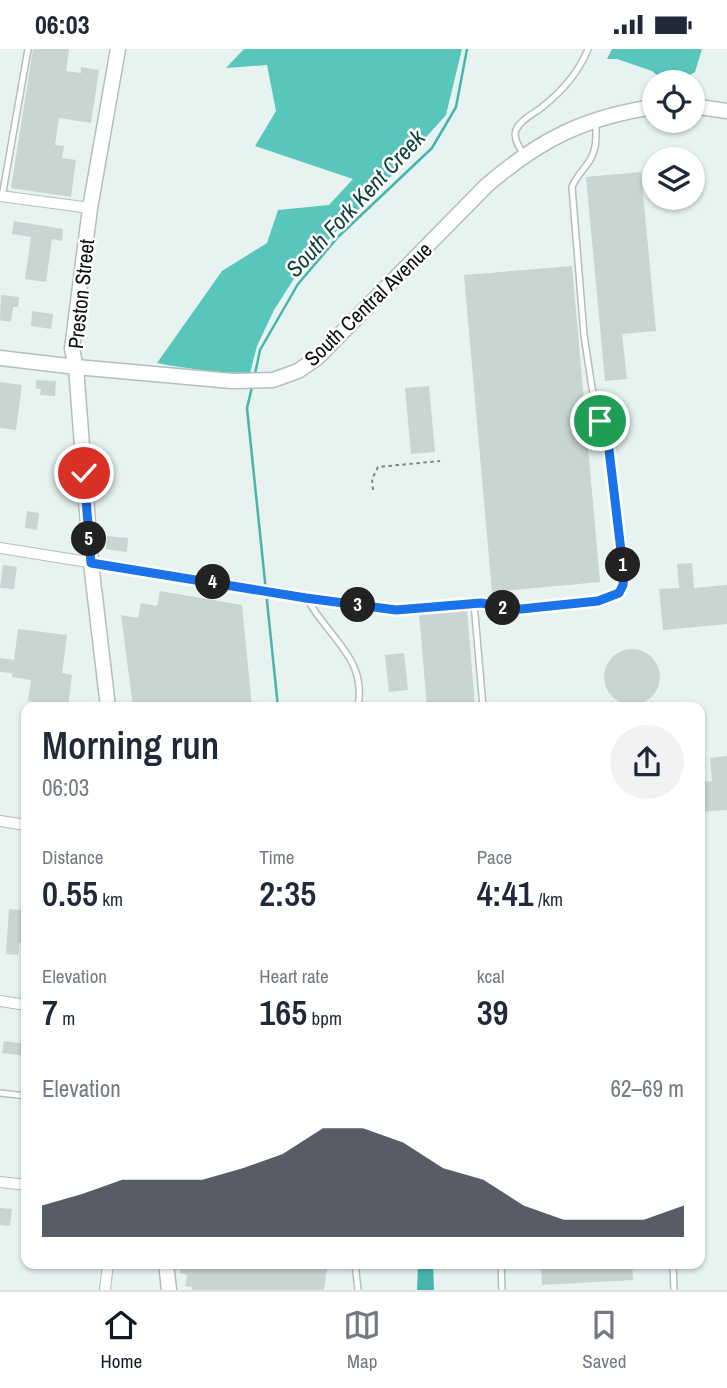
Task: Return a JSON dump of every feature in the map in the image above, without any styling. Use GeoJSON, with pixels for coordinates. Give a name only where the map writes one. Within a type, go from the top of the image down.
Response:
{"type":"FeatureCollection","features":[{"type":"Feature","properties":{"kind":"main road","name":"Preston Street"},"geometry":{"type":"LineString","coordinates":[[107,702],[91,563],[76,367],[72,349],[90,208],[118,49]]}},
{"type":"Feature","properties":{"kind":"main road"},"geometry":{"type":"LineString","coordinates":[[705,108],[727,111]]}},
{"type":"Feature","properties":{"kind":"main road","name":"South Central Avenue"},"geometry":{"type":"LineString","coordinates":[[0,358],[232,381],[273,380],[298,371],[317,358],[486,186],[524,155],[570,129],[642,109]]}},
{"type":"Feature","properties":{"kind":"main road"},"geometry":{"type":"LineString","coordinates":[[167,1269],[169,1290]]}},
{"type":"Feature","properties":{"kind":"street"},"geometry":{"type":"LineString","coordinates":[[1,196],[90,208]]}},
{"type":"Feature","properties":{"kind":"street"},"geometry":{"type":"LineString","coordinates":[[0,548],[282,593]]}},
{"type":"Feature","properties":{"kind":"street"},"geometry":{"type":"LineString","coordinates":[[0,821],[21,824]]}},
{"type":"Feature","properties":{"kind":"street"},"geometry":{"type":"LineString","coordinates":[[0,1001],[21,1004]]}},
{"type":"Feature","properties":{"kind":"street"},"geometry":{"type":"LineString","coordinates":[[0,1182],[21,1184]]}},
{"type":"Feature","properties":{"kind":"street"},"geometry":{"type":"LineString","coordinates":[[105,1290],[107,1269]]}},
{"type":"Feature","properties":{"kind":"lane"},"geometry":{"type":"LineString","coordinates":[[1,196],[28,49]]}},
{"type":"Feature","properties":{"kind":"lane"},"geometry":{"type":"LineString","coordinates":[[524,155],[517,143],[515,132],[520,124],[562,88],[576,72],[588,49]]}},
{"type":"Feature","properties":{"kind":"lane"},"geometry":{"type":"LineString","coordinates":[[282,593],[396,610],[474,603],[512,609],[565,605],[598,601],[619,593],[624,576],[609,450],[592,388],[584,335],[572,187],[575,178],[594,152],[597,143],[596,120]]}},
{"type":"Feature","properties":{"kind":"lane"},"geometry":{"type":"LineString","coordinates":[[306,598],[352,660],[358,675],[359,702]]}},
{"type":"Feature","properties":{"kind":"lane"},"geometry":{"type":"LineString","coordinates":[[474,603],[483,702]]}},
{"type":"Feature","properties":{"kind":"lane"},"geometry":{"type":"LineString","coordinates":[[0,1093],[21,1095]]}},
{"type":"Feature","properties":{"kind":"lane"},"geometry":{"type":"LineString","coordinates":[[356,1269],[358,1290]]}},
{"type":"Feature","properties":{"kind":"lane"},"geometry":{"type":"LineString","coordinates":[[500,1269],[502,1290]]}},
{"type":"Feature","properties":{"kind":"lane"},"geometry":{"type":"LineString","coordinates":[[673,1269],[674,1290]]}},
{"type":"Feature","properties":{"kind":"path"},"geometry":{"type":"LineString","coordinates":[[373,490],[372,479],[379,467],[440,461]]}},
{"type":"Feature","properties":{"kind":"shaded area"},"geometry":{"type":"Polygon","coordinates":[[[244,49],[462,49],[446,115],[376,193],[297,274],[274,310],[257,346],[250,373],[157,363],[222,271],[267,243],[278,210],[329,205],[353,179],[255,146],[276,111],[267,65],[226,68],[244,49]]]}},
{"type":"Feature","properties":{"kind":"shaded area"},"geometry":{"type":"Polygon","coordinates":[[[612,49],[702,49],[696,70],[649,70],[617,59],[607,59],[612,49]]]}},
{"type":"Feature","properties":{"kind":"shaded area"},"geometry":{"type":"Polygon","coordinates":[[[418,1269],[433,1269],[434,1290],[417,1290],[418,1269]]]}},
{"type":"Feature","properties":{"kind":"building"},"geometry":{"type":"Polygon","coordinates":[[[33,49],[69,49],[66,71],[81,73],[81,67],[99,70],[91,123],[59,118],[55,145],[64,146],[62,158],[76,160],[71,197],[11,188],[33,49]]]}},
{"type":"Feature","properties":{"kind":"building"},"geometry":{"type":"Polygon","coordinates":[[[641,172],[642,210],[645,210],[656,331],[622,334],[627,379],[605,381],[586,177],[641,172]]]}},
{"type":"Feature","properties":{"kind":"building"},"geometry":{"type":"Polygon","coordinates":[[[14,221],[63,229],[62,241],[52,239],[46,282],[25,279],[31,237],[12,234],[14,221]]]}},
{"type":"Feature","properties":{"kind":"building"},"geometry":{"type":"Polygon","coordinates":[[[572,266],[600,582],[492,592],[464,275],[572,266]]]}},
{"type":"Feature","properties":{"kind":"building"},"geometry":{"type":"Polygon","coordinates":[[[1,295],[19,297],[18,307],[13,307],[11,322],[0,320],[1,295]]]}},
{"type":"Feature","properties":{"kind":"building"},"geometry":{"type":"Polygon","coordinates":[[[32,311],[53,314],[51,329],[31,326],[32,311]]]}},
{"type":"Feature","properties":{"kind":"building"},"geometry":{"type":"Polygon","coordinates":[[[36,380],[56,381],[55,396],[40,395],[41,389],[36,389],[36,380]]]}},
{"type":"Feature","properties":{"kind":"building"},"geometry":{"type":"Polygon","coordinates":[[[0,382],[22,385],[16,430],[0,428],[0,382]]]}},
{"type":"Feature","properties":{"kind":"building"},"geometry":{"type":"Polygon","coordinates":[[[429,386],[435,452],[411,454],[405,388],[429,386]]]}},
{"type":"Feature","properties":{"kind":"building"},"geometry":{"type":"Polygon","coordinates":[[[27,511],[39,513],[37,530],[25,528],[27,511]]]}},
{"type":"Feature","properties":{"kind":"building"},"geometry":{"type":"Polygon","coordinates":[[[107,536],[128,538],[127,552],[106,549],[107,536]]]}},
{"type":"Feature","properties":{"kind":"building"},"geometry":{"type":"Polygon","coordinates":[[[692,563],[694,588],[727,585],[727,624],[663,630],[659,589],[679,588],[677,564],[692,563]]]}},
{"type":"Feature","properties":{"kind":"building"},"geometry":{"type":"Polygon","coordinates":[[[3,565],[17,567],[14,589],[0,588],[3,565]]]}},
{"type":"Feature","properties":{"kind":"building"},"geometry":{"type":"Polygon","coordinates":[[[160,591],[242,605],[252,702],[132,702],[121,615],[138,618],[141,603],[157,606],[160,591]]]}},
{"type":"Feature","properties":{"kind":"building"},"geometry":{"type":"Polygon","coordinates":[[[467,609],[475,702],[427,702],[419,613],[467,609]]]}},
{"type":"Feature","properties":{"kind":"building"},"geometry":{"type":"Polygon","coordinates":[[[18,629],[67,635],[62,673],[72,675],[69,702],[28,701],[31,680],[0,672],[0,658],[14,660],[18,629]]]}},
{"type":"Feature","properties":{"kind":"building"},"geometry":{"type":"Polygon","coordinates":[[[621,651],[643,651],[652,657],[659,672],[658,688],[645,702],[619,702],[606,688],[606,666],[612,657],[621,651]]]}},
{"type":"Feature","properties":{"kind":"building"},"geometry":{"type":"Polygon","coordinates":[[[404,653],[408,690],[389,692],[385,655],[404,653]]]}},
{"type":"Feature","properties":{"kind":"building"},"geometry":{"type":"Polygon","coordinates":[[[727,756],[727,810],[705,812],[705,782],[712,781],[710,758],[727,756]]]}},
{"type":"Feature","properties":{"kind":"building"},"geometry":{"type":"Polygon","coordinates":[[[9,909],[21,910],[21,943],[18,955],[6,954],[9,909]]]}},
{"type":"Feature","properties":{"kind":"building"},"geometry":{"type":"Polygon","coordinates":[[[4,1041],[21,1043],[21,1055],[2,1053],[4,1041]]]}},
{"type":"Feature","properties":{"kind":"building"},"geometry":{"type":"Polygon","coordinates":[[[0,1208],[12,1209],[10,1226],[0,1225],[0,1208]]]}},
{"type":"Feature","properties":{"kind":"building"},"geometry":{"type":"Polygon","coordinates":[[[181,1269],[327,1269],[324,1290],[192,1290],[192,1287],[185,1286],[187,1275],[180,1273],[181,1269]]]}},
{"type":"Feature","properties":{"kind":"building"},"geometry":{"type":"Polygon","coordinates":[[[541,1269],[632,1269],[633,1280],[542,1285],[541,1269]]]}},
{"type":"Feature","properties":{"kind":"waterway","name":"South Fork Kent Creek"},"geometry":{"type":"LineString","coordinates":[[255,374],[260,350],[298,284],[338,237],[432,148],[456,107],[467,49]]}},
{"type":"Feature","properties":{"kind":"waterway","name":"South Fork Kent Creek"},"geometry":{"type":"LineString","coordinates":[[252,387],[247,408],[277,702]]}},
{"type":"Feature","properties":{"kind":"route"},"geometry":{"type":"LineString","coordinates":[[84,473],[91,563],[396,610],[481,603],[512,609],[565,605],[610,597],[619,593],[623,585],[609,450],[600,421]]}}]}
